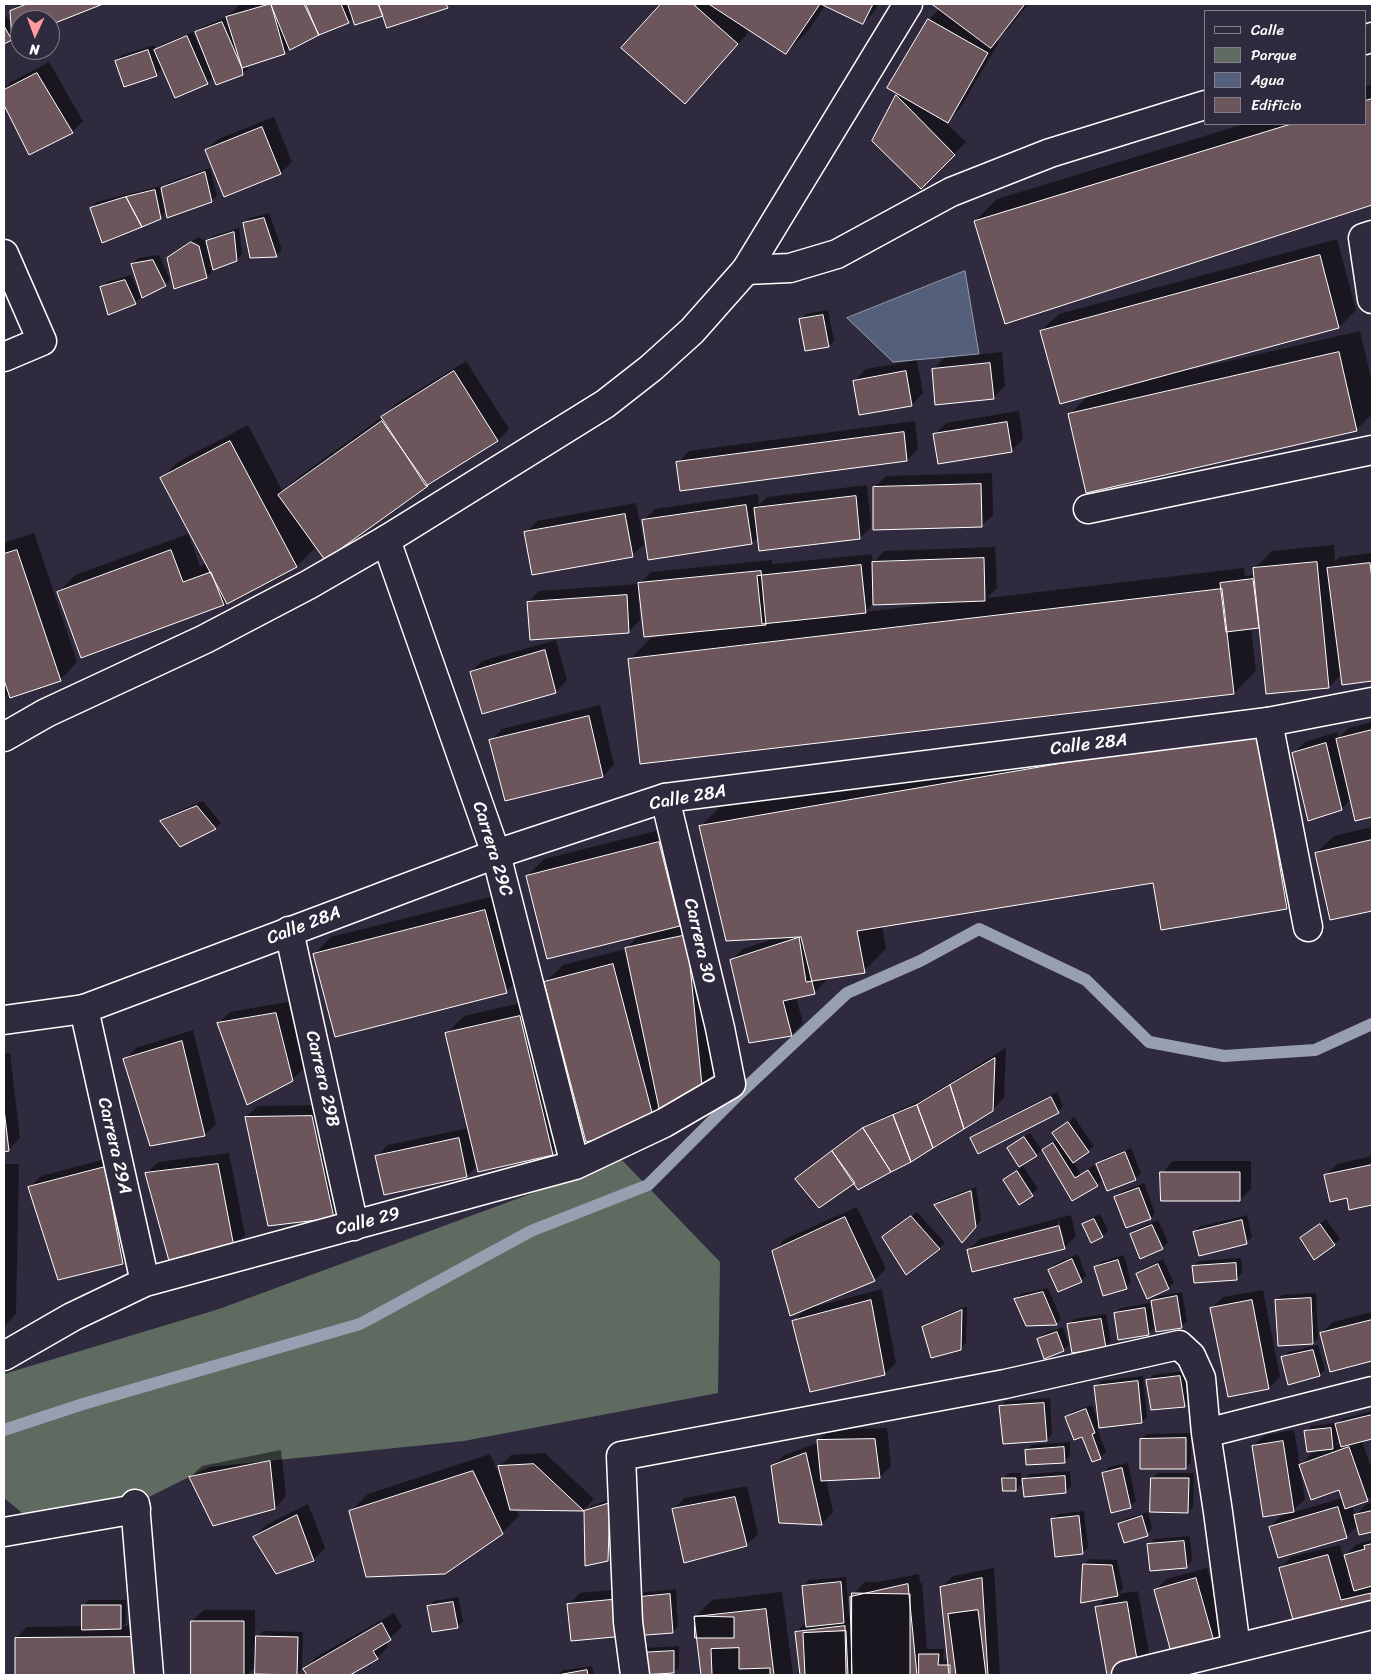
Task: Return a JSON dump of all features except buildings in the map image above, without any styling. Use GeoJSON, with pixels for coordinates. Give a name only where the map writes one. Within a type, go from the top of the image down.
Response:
{"type":"FeatureCollection","features":[{"type":"Feature","properties":{"kind":"street"},"geometry":{"type":"LineString","coordinates":[[4,736],[46,712],[204,638],[308,585],[386,540],[605,404],[651,368],[692,331],[746,270],[908,4]]}},
{"type":"Feature","properties":{"kind":"street"},"geometry":{"type":"LineString","coordinates":[[746,270],[790,268],[836,254],[951,192],[1050,153],[1204,105]]}},
{"type":"Feature","properties":{"kind":"street"},"geometry":{"type":"LineString","coordinates":[[1372,235],[1363,238],[1372,299]]}},
{"type":"Feature","properties":{"kind":"street"},"geometry":{"type":"LineString","coordinates":[[4,254],[42,341],[4,357]]}},
{"type":"Feature","properties":{"kind":"street"},"geometry":{"type":"LineString","coordinates":[[1088,510],[1372,450]]}},
{"type":"Feature","properties":{"kind":"street","name":"Carrera 29C"},"geometry":{"type":"LineString","coordinates":[[386,540],[496,854],[575,1166]]}},
{"type":"Feature","properties":{"kind":"street","name":"Calle 28A"},"geometry":{"type":"LineString","coordinates":[[4,1020],[84,1009],[496,854],[665,798],[1268,722],[1372,702]]}},
{"type":"Feature","properties":{"kind":"street"},"geometry":{"type":"LineString","coordinates":[[1268,722],[1308,927]]}},
{"type":"Feature","properties":{"kind":"street","name":"Carrera 30"},"geometry":{"type":"LineString","coordinates":[[665,798],[716,1009],[731,1084]]}},
{"type":"Feature","properties":{"kind":"street","name":"Carrera 29B"},"geometry":{"type":"LineString","coordinates":[[289,932],[354,1226]]}},
{"type":"Feature","properties":{"kind":"street","name":"Carrera 29A"},"geometry":{"type":"LineString","coordinates":[[84,1009],[145,1282]]}},
{"type":"Feature","properties":{"kind":"street","name":"Calle 29"},"geometry":{"type":"LineString","coordinates":[[4,1356],[72,1316],[145,1282],[575,1166],[664,1123],[731,1084]]}},
{"type":"Feature","properties":{"kind":"street"},"geometry":{"type":"LineString","coordinates":[[635,1675],[628,1622],[621,1456],[1005,1384],[1179,1345],[1191,1356],[1201,1378],[1206,1433],[1236,1648]]}},
{"type":"Feature","properties":{"kind":"street"},"geometry":{"type":"LineString","coordinates":[[1206,1433],[1372,1391]]}},
{"type":"Feature","properties":{"kind":"street"},"geometry":{"type":"LineString","coordinates":[[4,1532],[136,1506],[149,1675]]}},
{"type":"Feature","properties":{"kind":"street"},"geometry":{"type":"LineString","coordinates":[[1126,1675],[1372,1615]]}},
{"type":"Feature","properties":{"kind":"green space"},"geometry":{"type":"Polygon","coordinates":[[[622,1160],[720,1262],[718,1393],[464,1441],[209,1467],[135,1504],[79,1504],[27,1517],[4,1498],[4,1374],[219,1309],[622,1160]]]}},
{"type":"Feature","properties":{"kind":"water"},"geometry":{"type":"Polygon","coordinates":[[[965,271],[979,354],[893,362],[847,318],[965,271]]]}},
{"type":"Feature","properties":{"kind":"waterway"},"geometry":{"type":"LineString","coordinates":[[4,1430],[83,1404],[360,1324],[531,1231],[648,1185],[738,1095],[847,993],[920,961],[979,929],[1086,980],[1149,1042],[1224,1056],[1315,1050],[1372,1024]]}}]}
